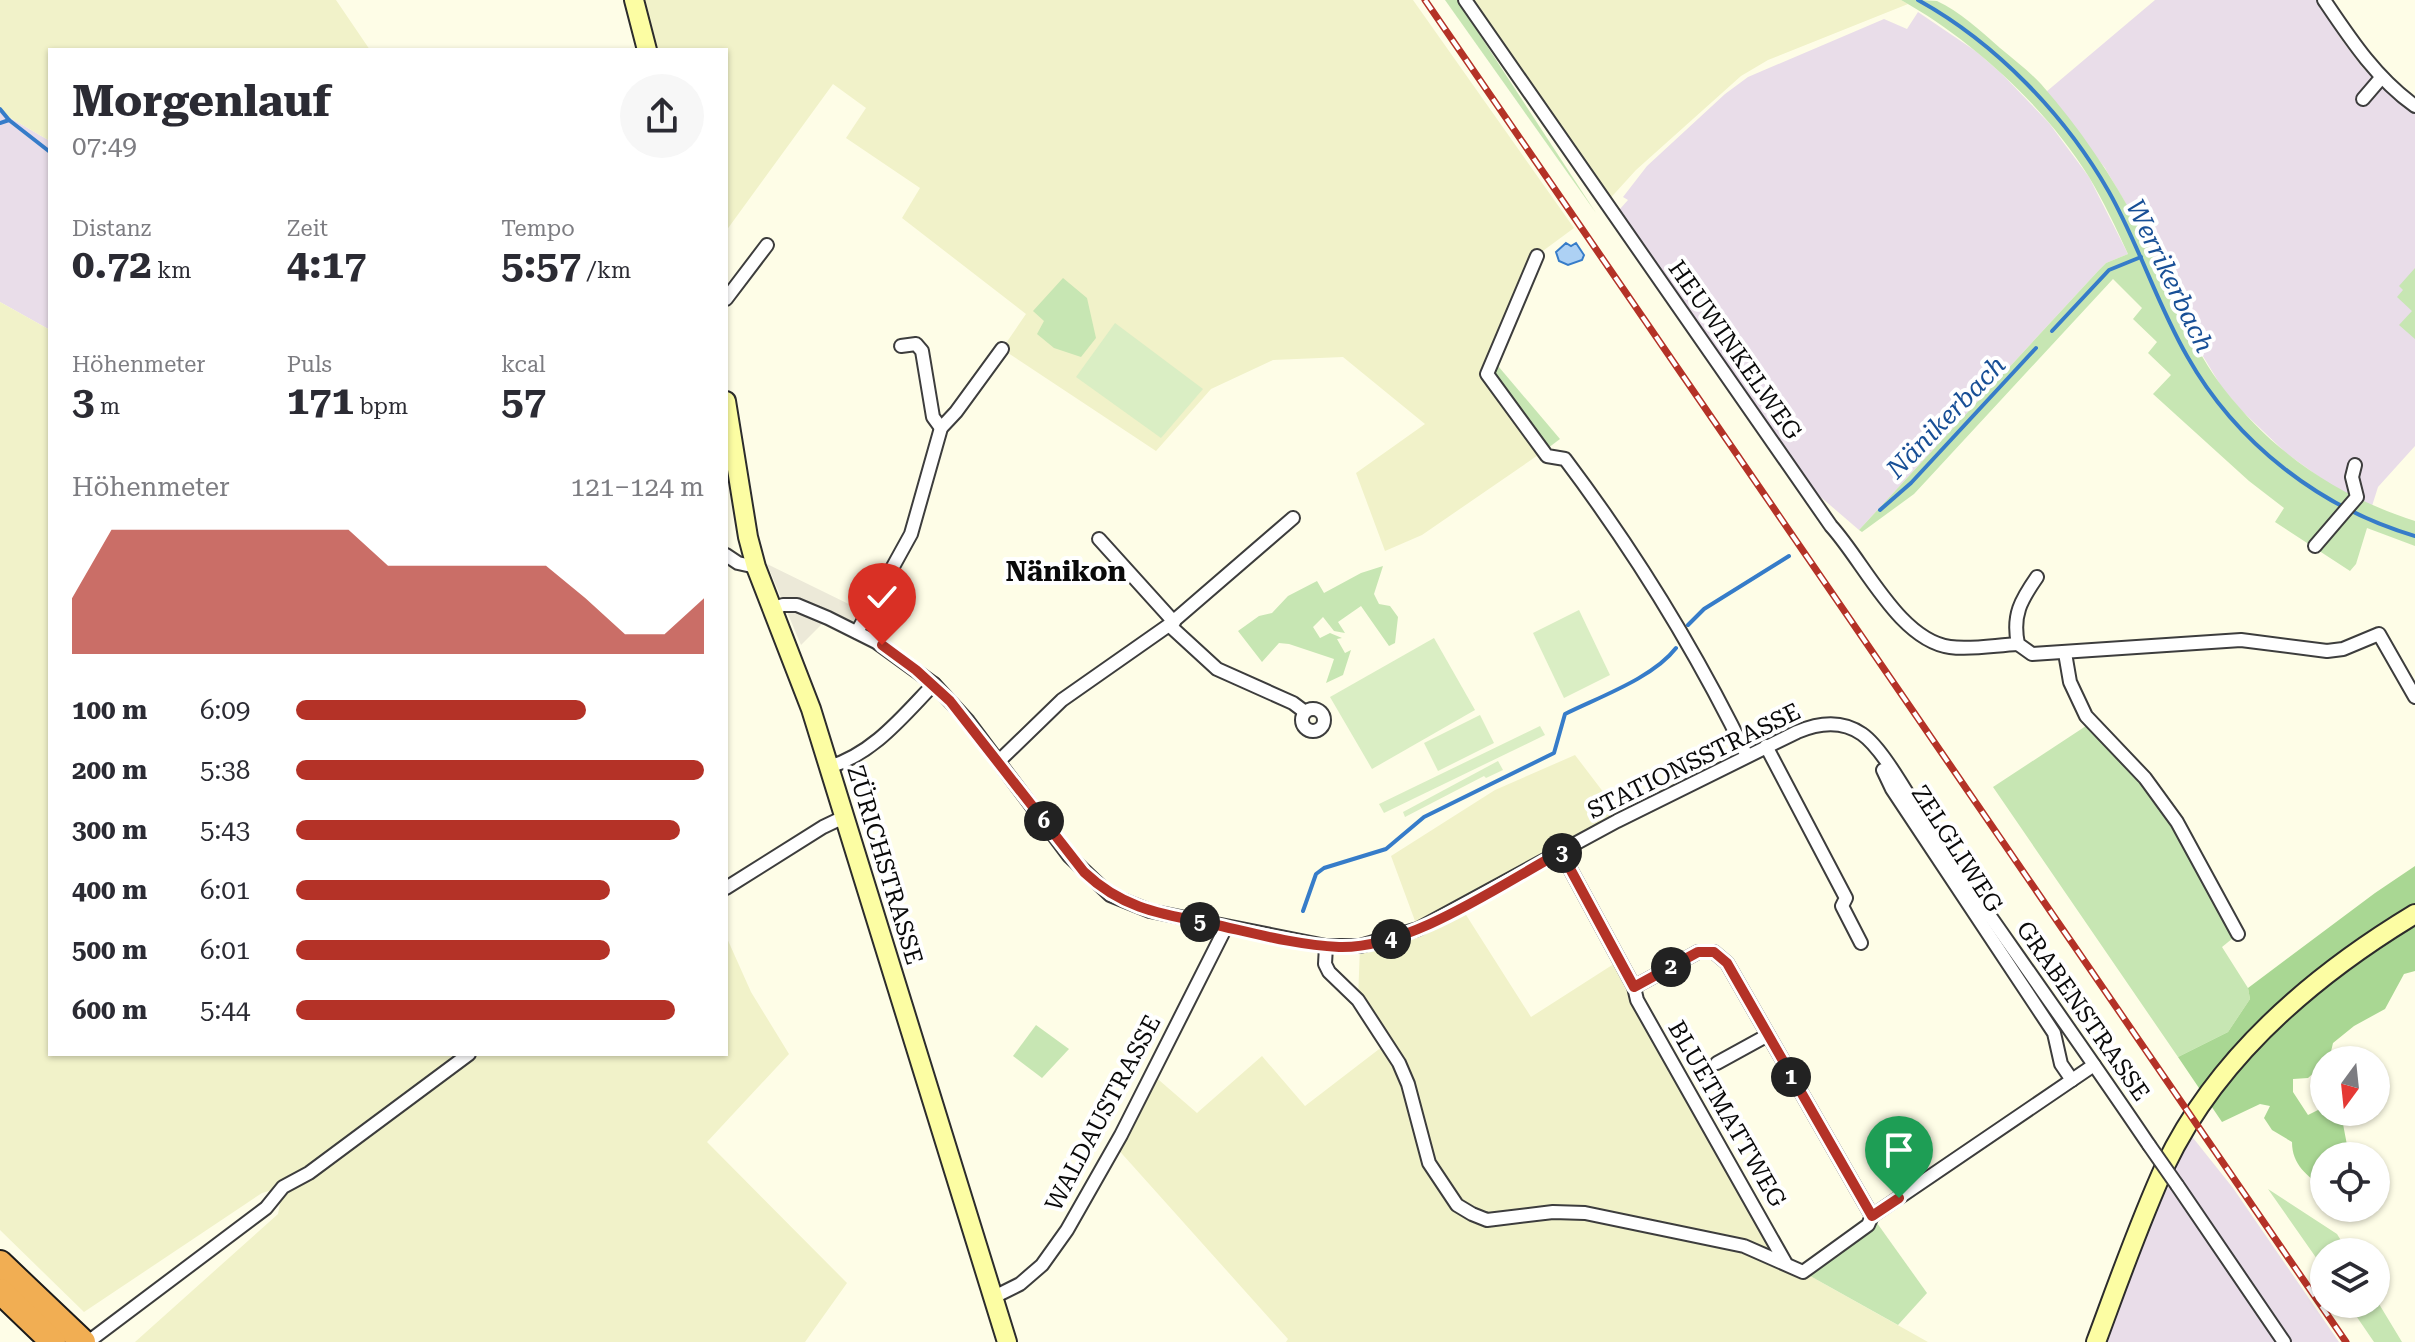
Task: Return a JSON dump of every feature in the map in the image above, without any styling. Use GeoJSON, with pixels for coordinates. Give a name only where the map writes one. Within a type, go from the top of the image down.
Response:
{"type":"FeatureCollection","features":[{"type":"Feature","properties":{"kind":"highway"},"geometry":{"type":"LineString","coordinates":[[0,1263],[86,1342]]}},
{"type":"Feature","properties":{"kind":"highway"},"geometry":{"type":"LineString","coordinates":[[0,1291],[53,1342]]}},
{"type":"Feature","properties":{"kind":"main road"},"geometry":{"type":"LineString","coordinates":[[634,0],[646,48]]}},
{"type":"Feature","properties":{"kind":"main road","name":"ZÜRICHSTRASSE"},"geometry":{"type":"LineString","coordinates":[[728,413],[748,537],[756,567],[811,709],[1007,1342]]}},
{"type":"Feature","properties":{"kind":"main road"},"geometry":{"type":"LineString","coordinates":[[2096,1342],[2166,1165],[2213,1089],[2268,1025],[2305,991],[2354,953],[2415,914]]}},
{"type":"Feature","properties":{"kind":"street","name":"HEUWINKELWEG"},"geometry":{"type":"LineString","coordinates":[[1465,0],[1822,513],[1907,625],[1927,640],[1952,647],[2018,644]]}},
{"type":"Feature","properties":{"kind":"street"},"geometry":{"type":"LineString","coordinates":[[2324,0],[2352,43],[2381,78],[2415,106]]}},
{"type":"Feature","properties":{"kind":"street"},"geometry":{"type":"LineString","coordinates":[[2363,99],[2381,78]]}},
{"type":"Feature","properties":{"kind":"street"},"geometry":{"type":"LineString","coordinates":[[728,296],[767,245]]}},
{"type":"Feature","properties":{"kind":"street"},"geometry":{"type":"LineString","coordinates":[[1537,256],[1487,374],[1547,456],[1565,459],[1635,556],[1693,653],[1747,756]]}},
{"type":"Feature","properties":{"kind":"street"},"geometry":{"type":"LineString","coordinates":[[901,346],[916,344],[922,351],[933,417],[941,428]]}},
{"type":"Feature","properties":{"kind":"street"},"geometry":{"type":"LineString","coordinates":[[857,632],[911,534],[941,428],[1002,349]]}},
{"type":"Feature","properties":{"kind":"street"},"geometry":{"type":"LineString","coordinates":[[2315,546],[2357,497],[2352,477],[2355,465]]}},
{"type":"Feature","properties":{"kind":"street"},"geometry":{"type":"LineString","coordinates":[[999,761],[1062,700],[1172,624],[1293,518]]}},
{"type":"Feature","properties":{"kind":"street"},"geometry":{"type":"LineString","coordinates":[[1099,539],[1172,624],[1217,669],[1287,700],[1305,712]]}},
{"type":"Feature","properties":{"kind":"street"},"geometry":{"type":"LineString","coordinates":[[728,556],[738,563],[756,567]]}},
{"type":"Feature","properties":{"kind":"street"},"geometry":{"type":"LineString","coordinates":[[2037,577],[2018,607],[2015,630],[2018,644],[2032,654],[2241,640],[2327,651],[2343,649],[2379,634],[2411,681],[2415,697]]}},
{"type":"Feature","properties":{"kind":"street","name":"STATIONSSTRASSE"},"geometry":{"type":"LineString","coordinates":[[771,609],[797,605],[857,632],[901,658],[934,684],[968,721],[1069,856],[1110,895],[1150,911],[1326,946],[1360,946],[1408,933],[1766,746],[1809,727],[1830,724]]}},
{"type":"Feature","properties":{"kind":"street"},"geometry":{"type":"LineString","coordinates":[[2065,653],[2070,682],[2086,716],[2145,778],[2177,822],[2238,934]]}},
{"type":"Feature","properties":{"kind":"street"},"geometry":{"type":"LineString","coordinates":[[829,767],[866,751],[934,684]]}},
{"type":"Feature","properties":{"kind":"street","name":"GRABENSTRASSE"},"geometry":{"type":"LineString","coordinates":[[1830,724],[1844,726],[1865,736],[1887,763],[1930,830],[2284,1342]]}},
{"type":"Feature","properties":{"kind":"street"},"geometry":{"type":"LineString","coordinates":[[1766,746],[1846,898],[1842,906],[1861,943]]}},
{"type":"Feature","properties":{"kind":"street","name":"ZELGLIWEG"},"geometry":{"type":"LineString","coordinates":[[1887,763],[1883,771],[1892,789],[2054,1033],[2061,1064],[2072,1080]]}},
{"type":"Feature","properties":{"kind":"street"},"geometry":{"type":"LineString","coordinates":[[728,887],[844,817]]}},
{"type":"Feature","properties":{"kind":"street","name":"BLUETMATTWEG"},"geometry":{"type":"LineString","coordinates":[[1561,852],[1634,987],[1637,1000],[1785,1262]]}},
{"type":"Feature","properties":{"kind":"street","name":"WALDAUSTRASSE"},"geometry":{"type":"LineString","coordinates":[[994,1297],[1020,1284],[1054,1249],[1121,1135],[1226,927]]}},
{"type":"Feature","properties":{"kind":"street"},"geometry":{"type":"LineString","coordinates":[[1326,946],[1325,964],[1329,972],[1358,1000],[1399,1063],[1408,1084],[1429,1163],[1457,1205],[1487,1220],[1553,1212],[1585,1213],[1744,1246],[1803,1272],[1868,1225],[1872,1216],[2094,1065]]}},
{"type":"Feature","properties":{"kind":"street"},"geometry":{"type":"LineString","coordinates":[[1634,987],[1698,952],[1714,952],[1727,963],[1872,1216]]}},
{"type":"Feature","properties":{"kind":"street"},"geometry":{"type":"LineString","coordinates":[[1717,1063],[1768,1035]]}},
{"type":"Feature","properties":{"kind":"street"},"geometry":{"type":"LineString","coordinates":[[86,1342],[266,1208],[283,1187],[309,1173],[466,1056]]}},
{"type":"Feature","properties":{"kind":"shaded area"},"geometry":{"type":"Polygon","coordinates":[[[2155,0],[2317,0],[2362,67],[2415,113],[2415,446],[2378,487],[2372,506],[2336,489],[2286,453],[2221,386],[2189,333],[2140,228],[2105,168],[2046,92],[2155,0]]]}},
{"type":"Feature","properties":{"kind":"shaded area"},"geometry":{"type":"Polygon","coordinates":[[[1918,12],[1977,52],[2049,123],[2089,177],[2128,254],[2106,263],[2099,270],[1859,530],[1809,487],[1622,220],[1619,210],[1628,200],[1623,197],[1647,166],[1725,94],[1748,77],[1884,19],[1907,29],[1918,12]]]}},
{"type":"Feature","properties":{"kind":"shaded area"},"geometry":{"type":"Polygon","coordinates":[[[0,112],[48,140],[48,329],[0,302],[0,112]]]}},
{"type":"Feature","properties":{"kind":"shaded area"},"geometry":{"type":"Polygon","coordinates":[[[767,564],[867,613],[857,632],[828,618],[801,645],[767,564]]]}},
{"type":"Feature","properties":{"kind":"shaded area"},"geometry":{"type":"Polygon","coordinates":[[[2186,1129],[2233,1188],[2310,1300],[2310,1318],[2322,1318],[2339,1342],[2096,1342],[2186,1129]]]}},
{"type":"Feature","properties":{"kind":"green space"},"geometry":{"type":"Polygon","coordinates":[[[0,0],[336,0],[369,48],[48,48],[48,140],[0,112],[0,0]]]}},
{"type":"Feature","properties":{"kind":"green space"},"geometry":{"type":"Polygon","coordinates":[[[634,0],[1413,0],[1574,228],[1536,256],[1487,374],[1544,451],[1422,535],[1385,551],[1356,473],[1425,424],[1343,357],[1273,360],[1211,389],[1156,451],[1002,349],[1026,314],[902,218],[920,188],[846,138],[866,108],[833,84],[728,228],[728,48],[646,48],[634,0]]]}},
{"type":"Feature","properties":{"kind":"green space"},"geometry":{"type":"Polygon","coordinates":[[[1445,0],[1457,0],[1596,213],[1445,0]]]}},
{"type":"Feature","properties":{"kind":"green space"},"geometry":{"type":"Polygon","coordinates":[[[1465,0],[1901,0],[1908,4],[1768,60],[1741,76],[1636,170],[1605,204],[1465,0]]]}},
{"type":"Feature","properties":{"kind":"green space"},"geometry":{"type":"Polygon","coordinates":[[[1901,0],[1937,1],[1945,5],[1978,29],[2041,84],[2095,153],[2130,210],[2199,351],[2224,389],[2264,434],[2309,470],[2359,499],[2415,521],[2415,546],[2367,528],[2356,564],[2350,571],[2275,522],[2284,508],[2249,481],[2153,394],[2171,375],[2148,353],[2157,342],[2133,319],[2142,308],[2113,279],[1914,494],[1862,532],[1859,530],[2099,270],[2106,263],[2128,254],[2089,177],[2050,124],[1979,54],[1901,0]]]}},
{"type":"Feature","properties":{"kind":"green space"},"geometry":{"type":"Polygon","coordinates":[[[2415,268],[2415,339],[2399,325],[2412,311],[2397,297],[2403,290],[2399,286],[2415,268]]]}},
{"type":"Feature","properties":{"kind":"green space"},"geometry":{"type":"Polygon","coordinates":[[[1063,278],[1087,298],[1096,338],[1081,357],[1054,348],[1037,334],[1044,321],[1033,311],[1063,278]]]}},
{"type":"Feature","properties":{"kind":"green space"},"geometry":{"type":"Polygon","coordinates":[[[0,302],[48,329],[48,1056],[728,1056],[728,940],[751,992],[789,1054],[707,1142],[847,1283],[805,1342],[135,1342],[278,1214],[283,1187],[262,1193],[84,1312],[0,1230],[0,302]]]}},
{"type":"Feature","properties":{"kind":"green space"},"geometry":{"type":"Polygon","coordinates":[[[1115,323],[1203,389],[1161,438],[1076,377],[1115,323]]]}},
{"type":"Feature","properties":{"kind":"green space"},"geometry":{"type":"Polygon","coordinates":[[[1493,360],[1560,439],[1544,451],[1487,374],[1493,360]]]}},
{"type":"Feature","properties":{"kind":"green space"},"geometry":{"type":"Polygon","coordinates":[[[1383,566],[1374,594],[1379,604],[1390,606],[1398,617],[1395,643],[1389,646],[1361,606],[1338,622],[1345,633],[1334,631],[1323,617],[1313,627],[1320,638],[1330,633],[1342,638],[1337,639],[1345,653],[1351,650],[1343,675],[1326,683],[1334,659],[1279,643],[1262,662],[1238,631],[1259,616],[1272,613],[1288,596],[1317,581],[1324,593],[1361,573],[1383,566]]]}},
{"type":"Feature","properties":{"kind":"green space"},"geometry":{"type":"Polygon","coordinates":[[[1579,610],[1610,675],[1564,698],[1533,633],[1579,610]]]}},
{"type":"Feature","properties":{"kind":"green space"},"geometry":{"type":"Polygon","coordinates":[[[1434,638],[1475,710],[1372,769],[1330,697],[1434,638]]]}},
{"type":"Feature","properties":{"kind":"green space"},"geometry":{"type":"Polygon","coordinates":[[[1480,715],[1494,743],[1438,771],[1424,743],[1480,715]]]}},
{"type":"Feature","properties":{"kind":"green space"},"geometry":{"type":"Polygon","coordinates":[[[2092,722],[2145,778],[2238,934],[2222,947],[2248,988],[2250,999],[2228,1032],[2178,1057],[1993,787],[2092,722]]]}},
{"type":"Feature","properties":{"kind":"green space"},"geometry":{"type":"Polygon","coordinates":[[[1540,726],[1545,735],[1384,813],[1379,804],[1540,726]]]}},
{"type":"Feature","properties":{"kind":"green space"},"geometry":{"type":"Polygon","coordinates":[[[1575,755],[1623,818],[1461,907],[1531,1017],[1620,960],[1785,1262],[1928,1342],[1286,1342],[1288,1339],[1115,1146],[1152,1074],[1197,1113],[1262,1056],[1305,1106],[1387,1043],[1358,1000],[1360,946],[1418,929],[1391,856],[1495,790],[1575,755]]]}},
{"type":"Feature","properties":{"kind":"green space"},"geometry":{"type":"Polygon","coordinates":[[[1498,761],[1503,770],[1486,778],[1484,776],[1405,817],[1403,812],[1498,761]]]}},
{"type":"Feature","properties":{"kind":"green space"},"geometry":{"type":"Polygon","coordinates":[[[2415,866],[2415,971],[2404,974],[2385,1009],[2354,1026],[2332,1046],[2310,1046],[2310,1076],[2293,1079],[2293,1092],[2310,1114],[2310,1126],[2343,1126],[2346,1142],[2310,1142],[2310,1177],[2298,1163],[2292,1142],[2272,1130],[2264,1118],[2270,1106],[2260,1104],[2222,1122],[2178,1057],[2228,1032],[2250,999],[2248,988],[2415,866]]]}},
{"type":"Feature","properties":{"kind":"green space"},"geometry":{"type":"Polygon","coordinates":[[[1036,1025],[1069,1049],[1042,1078],[1013,1056],[1036,1025]]]}},
{"type":"Feature","properties":{"kind":"green space"},"geometry":{"type":"Polygon","coordinates":[[[2268,1189],[2310,1216],[2310,1222],[2319,1222],[2339,1238],[2310,1238],[2310,1249],[2268,1189]]]}},
{"type":"Feature","properties":{"kind":"green space"},"geometry":{"type":"Polygon","coordinates":[[[1872,1216],[1927,1293],[1898,1325],[1803,1272],[1872,1216]]]}},
{"type":"Feature","properties":{"kind":"green space"},"geometry":{"type":"Polygon","coordinates":[[[2358,1318],[2387,1318],[2402,1342],[2374,1342],[2358,1318]]]}},
{"type":"Feature","properties":{"kind":"water"},"geometry":{"type":"Polygon","coordinates":[[[1566,243],[1571,246],[1576,243],[1584,255],[1582,260],[1568,265],[1559,261],[1556,252],[1566,243]]]}},
{"type":"Feature","properties":{"kind":"waterway","name":"Werrikerbach"},"geometry":{"type":"LineString","coordinates":[[1918,0],[1947,17],[2001,59],[2072,136],[2120,212],[2187,356],[2230,417],[2256,444],[2314,490],[2380,524],[2415,536]]}},
{"type":"Feature","properties":{"kind":"waterway"},"geometry":{"type":"LineString","coordinates":[[0,109],[9,120]]}},
{"type":"Feature","properties":{"kind":"waterway","name":"Nänikerbach"},"geometry":{"type":"LineString","coordinates":[[0,123],[9,120],[48,150]]}},
{"type":"Feature","properties":{"kind":"waterway","name":"Nänikerbach"},"geometry":{"type":"LineString","coordinates":[[2052,331],[2109,270],[2141,257]]}},
{"type":"Feature","properties":{"kind":"waterway","name":"Nänikerbach"},"geometry":{"type":"LineString","coordinates":[[1880,510],[1911,483],[2036,348]]}},
{"type":"Feature","properties":{"kind":"waterway","name":"Nänikerbach"},"geometry":{"type":"LineString","coordinates":[[1688,625],[1704,609],[1789,556]]}},
{"type":"Feature","properties":{"kind":"waterway","name":"Nänikerbach"},"geometry":{"type":"LineString","coordinates":[[1303,911],[1316,874],[1324,868],[1386,849],[1424,817],[1554,753],[1565,714],[1640,678],[1676,648]]}},
{"type":"Feature","properties":{"kind":"railway"},"geometry":{"type":"LineString","coordinates":[[1425,0],[2346,1342]]}},
{"type":"Feature","properties":{"kind":"district","name":"Nänikon"},"geometry":{"type":"Point","coordinates":[1066,571]}},
{"type":"Feature","properties":{"kind":"route"},"geometry":{"type":"LineString","coordinates":[[882,645],[934,684],[968,721],[1084,872],[1110,895],[1135,907],[1303,943],[1360,946],[1418,929],[1561,852],[1634,987],[1698,952],[1714,952],[1727,963],[1860,1200],[1872,1216],[1899,1198]]}}]}
